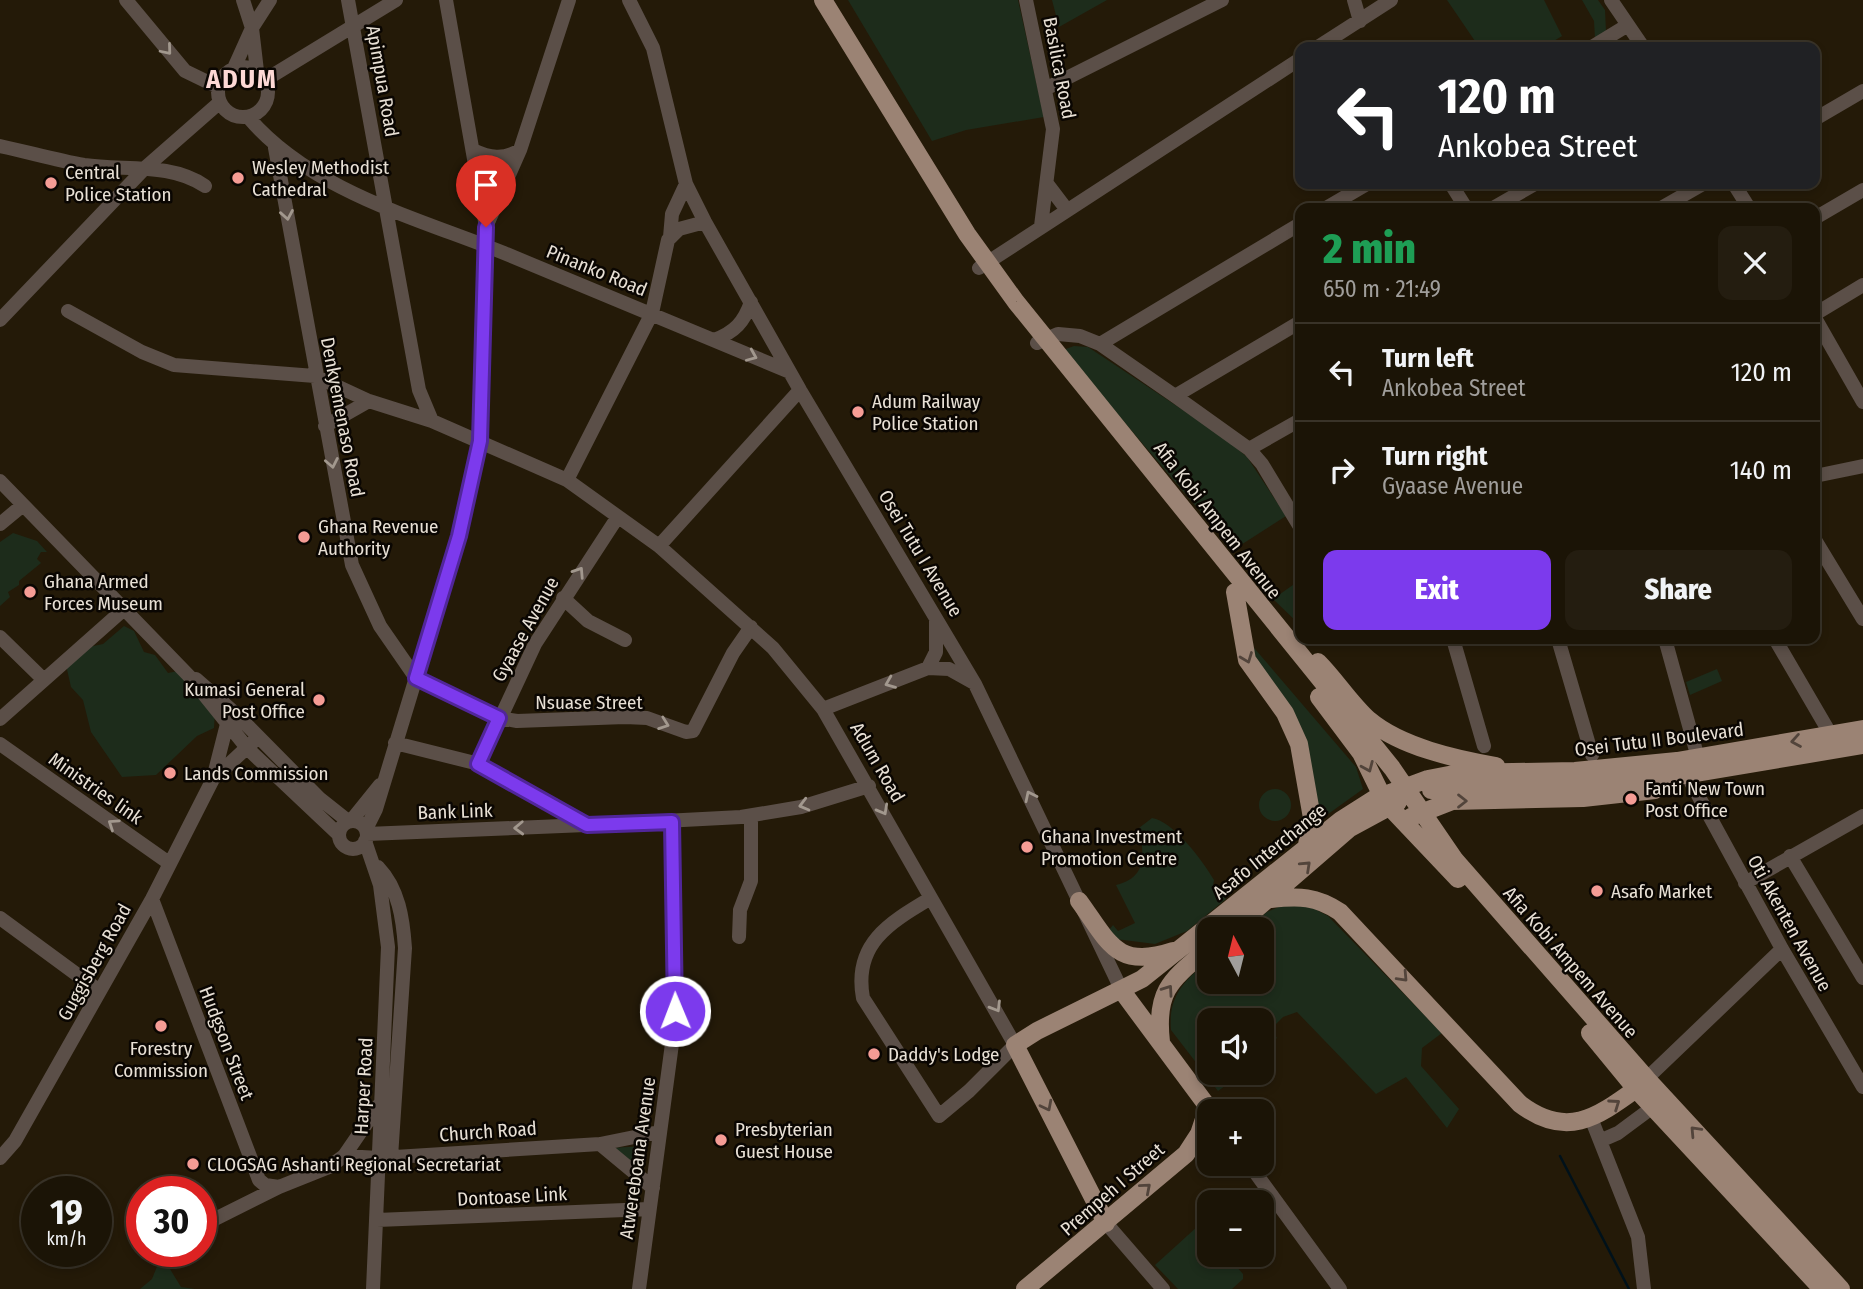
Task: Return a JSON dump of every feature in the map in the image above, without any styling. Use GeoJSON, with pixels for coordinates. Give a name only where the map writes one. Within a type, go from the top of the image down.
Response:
{"type":"FeatureCollection","features":[{"type":"Feature","properties":{"kind":"main road","name":"Afia Kobi Ampem Avenue"},"geometry":{"type":"LineString","coordinates":[[809,0],[944,219],[1362,753],[1385,802],[1478,901],[1641,1084],[1841,1289]]}},
{"type":"Feature","properties":{"kind":"main road","name":"Afia Kobi Ampem Avenue"},"geometry":{"type":"LineString","coordinates":[[822,0],[983,266]]}},
{"type":"Feature","properties":{"kind":"main road","name":"Afia Kobi Ampem Avenue"},"geometry":{"type":"LineString","coordinates":[[1041,340],[1392,768],[1455,860],[1641,1084],[1653,1107],[1822,1289]]}},
{"type":"Feature","properties":{"kind":"main road"},"geometry":{"type":"LineString","coordinates":[[1235,592],[1247,660],[1285,713],[1299,744],[1312,818],[1307,845]]}},
{"type":"Feature","properties":{"kind":"main road"},"geometry":{"type":"LineString","coordinates":[[1265,614],[1295,639]]}},
{"type":"Feature","properties":{"kind":"main road"},"geometry":{"type":"LineString","coordinates":[[1301,644],[1370,721],[1414,744],[1527,772]]}},
{"type":"Feature","properties":{"kind":"main road","name":"Osei Tutu II Boulevard"},"geometry":{"type":"LineString","coordinates":[[1463,780],[1527,772],[1575,777],[1863,729]]}},
{"type":"Feature","properties":{"kind":"main road","name":"Osei Tutu II Boulevard"},"geometry":{"type":"LineString","coordinates":[[1463,780],[1682,776],[1863,745]]}},
{"type":"Feature","properties":{"kind":"main road"},"geometry":{"type":"LineString","coordinates":[[1398,818],[1410,817],[1421,810],[1452,801],[1520,802],[1655,790],[1682,776]]}},
{"type":"Feature","properties":{"kind":"main road","name":"Asafo Interchange"},"geometry":{"type":"LineString","coordinates":[[1238,917],[1307,845],[1374,799],[1401,787],[1463,780]]}},
{"type":"Feature","properties":{"kind":"main road","name":"Asafo Interchange"},"geometry":{"type":"LineString","coordinates":[[1242,917],[1271,899],[1335,839],[1365,818],[1422,792],[1463,780]]}},
{"type":"Feature","properties":{"kind":"main road"},"geometry":{"type":"LineString","coordinates":[[1271,899],[1299,895],[1314,898],[1340,912],[1520,1104],[1533,1113],[1562,1122],[1576,1123],[1591,1118],[1641,1084]]}},
{"type":"Feature","properties":{"kind":"main road"},"geometry":{"type":"LineString","coordinates":[[1079,901],[1114,950],[1125,956],[1152,958],[1186,947]]}},
{"type":"Feature","properties":{"kind":"main road","name":"Asafo Interchange"},"geometry":{"type":"LineString","coordinates":[[1016,1045],[1047,1026],[1122,991],[1197,941]]}},
{"type":"Feature","properties":{"kind":"main road"},"geometry":{"type":"LineString","coordinates":[[1161,1046],[1159,1011],[1162,997],[1186,967],[1197,958]]}},
{"type":"Feature","properties":{"kind":"main road","name":"Osei Tutu I Avenue"},"geometry":{"type":"LineString","coordinates":[[1122,991],[1201,1099]]}},
{"type":"Feature","properties":{"kind":"main road","name":"Adum Road"},"geometry":{"type":"LineString","coordinates":[[1016,1045],[1106,1223]]}},
{"type":"Feature","properties":{"kind":"main road","name":"Prempeh I Street"},"geometry":{"type":"LineString","coordinates":[[1026,1289],[1186,1154],[1197,1137]]}},
{"type":"Feature","properties":{"kind":"main road"},"geometry":{"type":"LineString","coordinates":[[1186,1154],[1197,1151]]}},
{"type":"Feature","properties":{"kind":"street"},"geometry":{"type":"LineString","coordinates":[[126,0],[185,71],[218,87]]}},
{"type":"Feature","properties":{"kind":"street"},"geometry":{"type":"LineString","coordinates":[[243,0],[252,28],[267,101],[256,114],[248,117],[231,116],[219,103],[218,87],[226,73],[242,67],[261,75]]}},
{"type":"Feature","properties":{"kind":"street"},"geometry":{"type":"LineString","coordinates":[[234,68],[252,28],[270,0]]}},
{"type":"Feature","properties":{"kind":"street","name":"Apimpua Road"},"geometry":{"type":"LineString","coordinates":[[348,0],[418,390],[432,421]]}},
{"type":"Feature","properties":{"kind":"street"},"geometry":{"type":"LineString","coordinates":[[261,75],[353,27],[396,0]]}},
{"type":"Feature","properties":{"kind":"street"},"geometry":{"type":"LineString","coordinates":[[352,849],[366,835],[376,809],[459,536],[480,441],[486,227],[446,0]]}},
{"type":"Feature","properties":{"kind":"street"},"geometry":{"type":"LineString","coordinates":[[486,227],[520,150],[569,0]]}},
{"type":"Feature","properties":{"kind":"street","name":"Osei Tutu I Avenue"},"geometry":{"type":"LineString","coordinates":[[629,0],[653,48],[686,184],[800,390],[975,684],[1122,991]]}},
{"type":"Feature","properties":{"kind":"street","name":"Basilica Road"},"geometry":{"type":"LineString","coordinates":[[1027,0],[1053,141],[1041,226]]}},
{"type":"Feature","properties":{"kind":"street"},"geometry":{"type":"LineString","coordinates":[[1045,89],[1222,0]]}},
{"type":"Feature","properties":{"kind":"street"},"geometry":{"type":"LineString","coordinates":[[1354,0],[1360,21]]}},
{"type":"Feature","properties":{"kind":"street"},"geometry":{"type":"LineString","coordinates":[[1326,42],[1391,0]]}},
{"type":"Feature","properties":{"kind":"street"},"geometry":{"type":"LineString","coordinates":[[1611,0],[1640,42]]}},
{"type":"Feature","properties":{"kind":"street"},"geometry":{"type":"LineString","coordinates":[[1600,42],[1628,25]]}},
{"type":"Feature","properties":{"kind":"street"},"geometry":{"type":"LineString","coordinates":[[983,266],[1295,62]]}},
{"type":"Feature","properties":{"kind":"street"},"geometry":{"type":"LineString","coordinates":[[1820,116],[1863,91]]}},
{"type":"Feature","properties":{"kind":"street"},"geometry":{"type":"LineString","coordinates":[[0,320],[146,167],[219,103]]}},
{"type":"Feature","properties":{"kind":"street","name":"Pinanko Road"},"geometry":{"type":"LineString","coordinates":[[248,117],[275,148],[386,211],[486,246],[790,372]]}},
{"type":"Feature","properties":{"kind":"street"},"geometry":{"type":"LineString","coordinates":[[0,146],[87,165],[146,167],[195,179],[205,186]]}},
{"type":"Feature","properties":{"kind":"street","name":"Denkyemenaso Road"},"geometry":{"type":"LineString","coordinates":[[275,148],[352,565],[380,626],[416,678]]}},
{"type":"Feature","properties":{"kind":"street"},"geometry":{"type":"LineString","coordinates":[[473,150],[496,157],[508,157],[520,150]]}},
{"type":"Feature","properties":{"kind":"street"},"geometry":{"type":"LineString","coordinates":[[567,480],[652,313],[670,237],[672,214],[686,184]]}},
{"type":"Feature","properties":{"kind":"street"},"geometry":{"type":"LineString","coordinates":[[1048,185],[1067,209]]}},
{"type":"Feature","properties":{"kind":"street"},"geometry":{"type":"LineString","coordinates":[[1335,203],[1358,189]]}},
{"type":"Feature","properties":{"kind":"street"},"geometry":{"type":"LineString","coordinates":[[1502,203],[1526,189]]}},
{"type":"Feature","properties":{"kind":"street"},"geometry":{"type":"LineString","coordinates":[[1670,203],[1694,189]]}},
{"type":"Feature","properties":{"kind":"street"},"geometry":{"type":"LineString","coordinates":[[1820,215],[1863,190]]}},
{"type":"Feature","properties":{"kind":"street"},"geometry":{"type":"LineString","coordinates":[[670,237],[679,229],[705,222]]}},
{"type":"Feature","properties":{"kind":"street"},"geometry":{"type":"LineString","coordinates":[[1100,344],[1295,227]]}},
{"type":"Feature","properties":{"kind":"street"},"geometry":{"type":"LineString","coordinates":[[1820,313],[1863,285]]}},
{"type":"Feature","properties":{"kind":"street"},"geometry":{"type":"LineString","coordinates":[[714,340],[729,334],[740,325],[751,302]]}},
{"type":"Feature","properties":{"kind":"street"},"geometry":{"type":"LineString","coordinates":[[68,312],[142,352],[174,365],[315,376]]}},
{"type":"Feature","properties":{"kind":"street"},"geometry":{"type":"LineString","coordinates":[[1820,324],[1858,382],[1863,402]]}},
{"type":"Feature","properties":{"kind":"street"},"geometry":{"type":"LineString","coordinates":[[1175,396],[1295,325]]}},
{"type":"Feature","properties":{"kind":"street"},"geometry":{"type":"LineString","coordinates":[[1041,340],[1071,333],[1100,344],[1175,396],[1249,449],[1269,475],[1295,519]]}},
{"type":"Feature","properties":{"kind":"street","name":"Adum Road"},"geometry":{"type":"LineString","coordinates":[[315,376],[369,401],[432,421],[567,480],[659,546],[751,627],[823,709],[1016,1045]]}},
{"type":"Feature","properties":{"kind":"street"},"geometry":{"type":"LineString","coordinates":[[401,413],[418,390]]}},
{"type":"Feature","properties":{"kind":"street"},"geometry":{"type":"LineString","coordinates":[[659,546],[800,390]]}},
{"type":"Feature","properties":{"kind":"street"},"geometry":{"type":"LineString","coordinates":[[325,426],[369,401]]}},
{"type":"Feature","properties":{"kind":"street"},"geometry":{"type":"LineString","coordinates":[[1249,449],[1295,423]]}},
{"type":"Feature","properties":{"kind":"street"},"geometry":{"type":"LineString","coordinates":[[1820,475],[1863,466]]}},
{"type":"Feature","properties":{"kind":"street"},"geometry":{"type":"LineString","coordinates":[[0,481],[232,719],[258,736],[318,797],[366,835]]}},
{"type":"Feature","properties":{"kind":"street"},"geometry":{"type":"LineString","coordinates":[[0,524],[23,505]]}},
{"type":"Feature","properties":{"kind":"street","name":"Gyaase Avenue"},"geometry":{"type":"LineString","coordinates":[[478,764],[535,644],[562,598],[617,518]]}},
{"type":"Feature","properties":{"kind":"street"},"geometry":{"type":"LineString","coordinates":[[1820,548],[1863,619]]}},
{"type":"Feature","properties":{"kind":"street"},"geometry":{"type":"LineString","coordinates":[[562,598],[588,621],[625,640]]}},
{"type":"Feature","properties":{"kind":"street"},"geometry":{"type":"LineString","coordinates":[[0,719],[123,610]]}},
{"type":"Feature","properties":{"kind":"street"},"geometry":{"type":"LineString","coordinates":[[928,668],[936,652],[936,620]]}},
{"type":"Feature","properties":{"kind":"street","name":"Nsuase Street"},"geometry":{"type":"LineString","coordinates":[[416,678],[499,718],[529,721],[646,718],[686,732],[693,731],[733,653],[751,627]]}},
{"type":"Feature","properties":{"kind":"street"},"geometry":{"type":"LineString","coordinates":[[0,637],[44,680]]}},
{"type":"Feature","properties":{"kind":"street"},"geometry":{"type":"LineString","coordinates":[[1454,644],[1484,746]]}},
{"type":"Feature","properties":{"kind":"street"},"geometry":{"type":"LineString","coordinates":[[1559,644],[1592,755]]}},
{"type":"Feature","properties":{"kind":"street"},"geometry":{"type":"LineString","coordinates":[[1666,644],[1698,758]]}},
{"type":"Feature","properties":{"kind":"street"},"geometry":{"type":"LineString","coordinates":[[1778,644],[1831,735]]}},
{"type":"Feature","properties":{"kind":"street"},"geometry":{"type":"LineString","coordinates":[[823,709],[928,668],[949,669],[975,684]]}},
{"type":"Feature","properties":{"kind":"street"},"geometry":{"type":"LineString","coordinates":[[232,719],[248,749],[338,834],[344,846],[352,849],[380,885]]}},
{"type":"Feature","properties":{"kind":"street","name":"Guggisberg Road"},"geometry":{"type":"LineString","coordinates":[[0,1158],[22,1130],[98,990],[152,899],[213,779],[232,719]]}},
{"type":"Feature","properties":{"kind":"street","name":"Guggisberg Road"},"geometry":{"type":"LineString","coordinates":[[213,779],[248,749],[258,736]]}},
{"type":"Feature","properties":{"kind":"street"},"geometry":{"type":"LineString","coordinates":[[395,743],[478,764],[587,825]]}},
{"type":"Feature","properties":{"kind":"street","name":"Ministries link"},"geometry":{"type":"LineString","coordinates":[[0,744],[169,863]]}},
{"type":"Feature","properties":{"kind":"street","name":"Oti Akenten Avenue"},"geometry":{"type":"LineString","coordinates":[[1682,776],[1863,1087]]}},
{"type":"Feature","properties":{"kind":"street"},"geometry":{"type":"LineString","coordinates":[[338,834],[341,827],[383,781]]}},
{"type":"Feature","properties":{"kind":"street","name":"Bank Link"},"geometry":{"type":"LineString","coordinates":[[366,835],[751,816],[801,807],[869,786]]}},
{"type":"Feature","properties":{"kind":"street"},"geometry":{"type":"LineString","coordinates":[[739,937],[740,910],[751,881],[751,816]]}},
{"type":"Feature","properties":{"kind":"street"},"geometry":{"type":"LineString","coordinates":[[1745,883],[1863,816]]}},
{"type":"Feature","properties":{"kind":"street","name":"Atwereboana Avenue"},"geometry":{"type":"LineString","coordinates":[[639,1289],[675,1011],[672,822]]}},
{"type":"Feature","properties":{"kind":"street","name":"Harper Road"},"geometry":{"type":"LineString","coordinates":[[366,835],[380,885],[388,947],[382,1100],[385,1157],[377,1220],[373,1289]]}},
{"type":"Feature","properties":{"kind":"street"},"geometry":{"type":"LineString","coordinates":[[1790,856],[1863,978]]}},
{"type":"Feature","properties":{"kind":"street"},"geometry":{"type":"LineString","coordinates":[[372,861],[394,890],[404,939],[385,1157]]}},
{"type":"Feature","properties":{"kind":"street"},"geometry":{"type":"LineString","coordinates":[[931,898],[905,914],[874,939],[865,951],[861,970],[863,998],[939,1116],[1016,1045]]}},
{"type":"Feature","properties":{"kind":"street","name":"Hudgson Street"},"geometry":{"type":"LineString","coordinates":[[152,899],[259,1180],[265,1185],[279,1188]]}},
{"type":"Feature","properties":{"kind":"street"},"geometry":{"type":"LineString","coordinates":[[0,918],[98,990]]}},
{"type":"Feature","properties":{"kind":"street"},"geometry":{"type":"LineString","coordinates":[[1641,1084],[1782,949]]}},
{"type":"Feature","properties":{"kind":"street"},"geometry":{"type":"LineString","coordinates":[[217,1218],[329,1167],[344,1156],[382,1100]]}},
{"type":"Feature","properties":{"kind":"street"},"geometry":{"type":"LineString","coordinates":[[1602,1140],[1618,1133],[1653,1107]]}},
{"type":"Feature","properties":{"kind":"street"},"geometry":{"type":"LineString","coordinates":[[1591,1118],[1602,1140],[1638,1237],[1644,1289]]}},
{"type":"Feature","properties":{"kind":"street","name":"Church Road"},"geometry":{"type":"LineString","coordinates":[[344,1156],[385,1157],[600,1144],[659,1132]]}},
{"type":"Feature","properties":{"kind":"street"},"geometry":{"type":"LineString","coordinates":[[600,1144],[653,1188]]}},
{"type":"Feature","properties":{"kind":"street"},"geometry":{"type":"LineString","coordinates":[[1258,1176],[1340,1289]]}},
{"type":"Feature","properties":{"kind":"street","name":"Dontoase Link"},"geometry":{"type":"LineString","coordinates":[[377,1220],[649,1209]]}},
{"type":"Feature","properties":{"kind":"street"},"geometry":{"type":"LineString","coordinates":[[1106,1223],[1163,1289]]}},
{"type":"Feature","properties":{"kind":"green space"},"geometry":{"type":"Polygon","coordinates":[[[848,0],[1018,0],[1044,117],[966,130],[932,141],[848,0]]]}},
{"type":"Feature","properties":{"kind":"green space"},"geometry":{"type":"Polygon","coordinates":[[[1052,0],[1107,0],[1059,27],[1052,0]]]}},
{"type":"Feature","properties":{"kind":"green space"},"geometry":{"type":"Polygon","coordinates":[[[1447,0],[1544,0],[1562,36],[1552,42],[1476,42],[1447,0]]]}},
{"type":"Feature","properties":{"kind":"green space"},"geometry":{"type":"Polygon","coordinates":[[[1582,0],[1598,0],[1605,10],[1606,32],[1595,39],[1594,21],[1582,0]]]}},
{"type":"Feature","properties":{"kind":"green space"},"geometry":{"type":"Polygon","coordinates":[[[1074,346],[1088,347],[1222,436],[1247,457],[1286,516],[1233,550],[1063,350],[1074,346]]]}},
{"type":"Feature","properties":{"kind":"green space"},"geometry":{"type":"Polygon","coordinates":[[[13,533],[37,541],[47,552],[41,552],[37,559],[41,563],[8,592],[10,597],[0,606],[0,542],[13,533]]]}},
{"type":"Feature","properties":{"kind":"green space"},"geometry":{"type":"Polygon","coordinates":[[[1295,584],[1295,620],[1273,599],[1295,584]]]}},
{"type":"Feature","properties":{"kind":"green space"},"geometry":{"type":"Polygon","coordinates":[[[124,626],[134,631],[144,652],[155,655],[168,673],[178,671],[215,711],[214,728],[197,736],[156,775],[122,777],[91,732],[83,700],[71,687],[66,665],[84,648],[103,644],[124,626]]]}},
{"type":"Feature","properties":{"kind":"green space"},"geometry":{"type":"Polygon","coordinates":[[[1249,642],[1356,767],[1363,789],[1324,817],[1319,816],[1303,732],[1259,673],[1249,642]]]}},
{"type":"Feature","properties":{"kind":"green space"},"geometry":{"type":"Polygon","coordinates":[[[1717,669],[1722,681],[1690,695],[1686,682],[1717,669]]]}},
{"type":"Feature","properties":{"kind":"green space"},"geometry":{"type":"Polygon","coordinates":[[[1275,789],[1286,794],[1291,805],[1286,816],[1275,821],[1264,816],[1259,805],[1264,794],[1275,789]]]}},
{"type":"Feature","properties":{"kind":"green space"},"geometry":{"type":"Polygon","coordinates":[[[1152,818],[1169,826],[1203,863],[1214,880],[1213,886],[1226,899],[1204,917],[1197,917],[1197,923],[1187,931],[1155,944],[1116,939],[1109,930],[1113,925],[1118,931],[1135,923],[1116,885],[1134,876],[1139,870],[1142,847],[1139,828],[1152,818]]]}},
{"type":"Feature","properties":{"kind":"green space"},"geometry":{"type":"Polygon","coordinates":[[[1283,905],[1309,906],[1328,916],[1442,1033],[1422,1048],[1421,1066],[1459,1109],[1447,1128],[1406,1077],[1376,1094],[1297,1012],[1283,1017],[1274,1026],[1274,1008],[1197,1008],[1197,1064],[1171,1030],[1175,998],[1185,982],[1197,971],[1197,994],[1274,994],[1274,917],[1261,917],[1283,905]]]}},
{"type":"Feature","properties":{"kind":"green space"},"geometry":{"type":"Polygon","coordinates":[[[1213,1085],[1226,1085],[1218,1091],[1213,1085]]]}},
{"type":"Feature","properties":{"kind":"green space"},"geometry":{"type":"Polygon","coordinates":[[[646,1146],[640,1173],[610,1148],[646,1146]]]}},
{"type":"Feature","properties":{"kind":"green space"},"geometry":{"type":"Polygon","coordinates":[[[1197,1227],[1197,1267],[1237,1267],[1243,1274],[1243,1279],[1232,1289],[1178,1289],[1155,1265],[1197,1227]]]}},
{"type":"Feature","properties":{"kind":"green space"},"geometry":{"type":"Polygon","coordinates":[[[157,1267],[170,1267],[181,1287],[195,1289],[140,1289],[152,1279],[157,1267]]]}},
{"type":"Feature","properties":{"kind":"waterway"},"geometry":{"type":"LineString","coordinates":[[1560,1156],[1629,1289]]}},
{"type":"Feature","properties":{"kind":"place","name":"Wesley Methodist Cathedral"},"geometry":{"type":"Point","coordinates":[238,178]}},
{"type":"Feature","properties":{"kind":"place","name":"Central Police Station"},"geometry":{"type":"Point","coordinates":[51,183]}},
{"type":"Feature","properties":{"kind":"place","name":"Adum Railway Police Station"},"geometry":{"type":"Point","coordinates":[858,412]}},
{"type":"Feature","properties":{"kind":"place","name":"Ghana Revenue Authority"},"geometry":{"type":"Point","coordinates":[304,537]}},
{"type":"Feature","properties":{"kind":"place","name":"Ghana Armed Forces Museum"},"geometry":{"type":"Point","coordinates":[30,592]}},
{"type":"Feature","properties":{"kind":"place","name":"Kumasi General Post Office"},"geometry":{"type":"Point","coordinates":[319,700]}},
{"type":"Feature","properties":{"kind":"place","name":"Lands Commission"},"geometry":{"type":"Point","coordinates":[170,773]}},
{"type":"Feature","properties":{"kind":"place","name":"Fanti New Town Post Office"},"geometry":{"type":"Point","coordinates":[1631,799]}},
{"type":"Feature","properties":{"kind":"place","name":"Ghana Investment Promotion Centre"},"geometry":{"type":"Point","coordinates":[1027,847]}},
{"type":"Feature","properties":{"kind":"place","name":"Asafo Market"},"geometry":{"type":"Point","coordinates":[1597,891]}},
{"type":"Feature","properties":{"kind":"place","name":"Forestry Commission"},"geometry":{"type":"Point","coordinates":[161,1026]}},
{"type":"Feature","properties":{"kind":"place","name":"Daddy's Lodge"},"geometry":{"type":"Point","coordinates":[874,1054]}},
{"type":"Feature","properties":{"kind":"place","name":"Presbyterian Guest House"},"geometry":{"type":"Point","coordinates":[721,1140]}},
{"type":"Feature","properties":{"kind":"place","name":"CLOGSAG Ashanti Regional Secretariat"},"geometry":{"type":"Point","coordinates":[193,1164]}},
{"type":"Feature","properties":{"kind":"district","name":"ADUM"},"geometry":{"type":"Point","coordinates":[242,79]}},
{"type":"Feature","properties":{"kind":"route"},"geometry":{"type":"LineString","coordinates":[[486,227],[480,441],[459,536],[416,678],[499,718],[478,764],[587,825],[672,822],[675,1011]]}}]}
